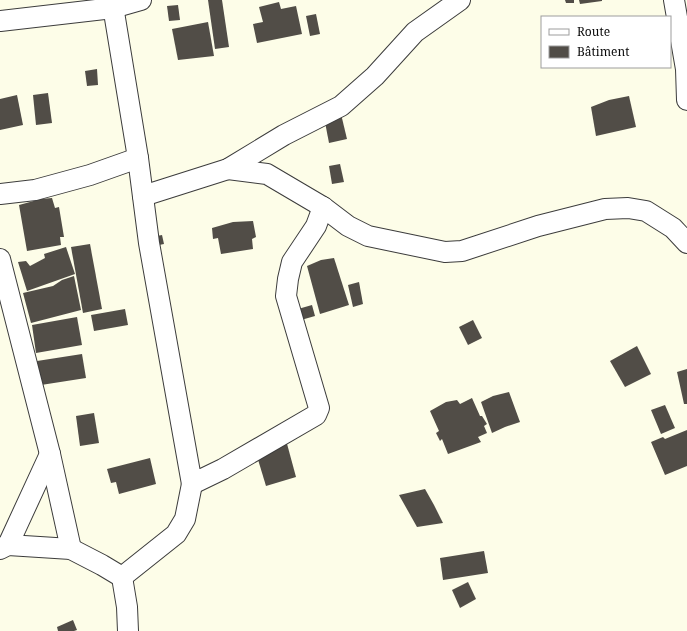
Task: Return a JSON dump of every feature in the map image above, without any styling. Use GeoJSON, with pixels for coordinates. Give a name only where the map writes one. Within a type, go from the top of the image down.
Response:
{"type":"FeatureCollection","features":[{"type":"Feature","properties":{"kind":"street"},"geometry":{"type":"LineString","coordinates":[[0,21],[141,0]]}},
{"type":"Feature","properties":{"kind":"street"},"geometry":{"type":"LineString","coordinates":[[143,196],[228,169],[284,134],[341,106],[375,76],[415,32],[460,0]]}},
{"type":"Feature","properties":{"kind":"street"},"geometry":{"type":"LineString","coordinates":[[674,0],[686,69],[687,100]]}},
{"type":"Feature","properties":{"kind":"street"},"geometry":{"type":"LineString","coordinates":[[112,4],[138,158],[149,244],[192,484],[185,519],[176,534],[122,578]]}},
{"type":"Feature","properties":{"kind":"street"},"geometry":{"type":"LineString","coordinates":[[0,194],[42,188],[90,175],[138,158]]}},
{"type":"Feature","properties":{"kind":"street"},"geometry":{"type":"LineString","coordinates":[[228,169],[267,174],[322,207],[348,226],[368,236],[445,252],[462,250],[538,226],[605,209],[628,208],[646,211],[673,228],[687,243]]}},
{"type":"Feature","properties":{"kind":"street"},"geometry":{"type":"LineString","coordinates":[[192,484],[223,469],[316,415],[319,408],[286,296],[292,262],[316,226],[322,207]]}},
{"type":"Feature","properties":{"kind":"street"},"geometry":{"type":"LineString","coordinates":[[0,259],[50,454],[71,549]]}},
{"type":"Feature","properties":{"kind":"street"},"geometry":{"type":"LineString","coordinates":[[50,454],[4,546],[71,549],[102,565],[122,578],[127,607],[128,631]]}},
{"type":"Feature","properties":{"kind":"building"},"geometry":{"type":"Polygon","coordinates":[[[208,0],[222,0],[229,47],[215,49],[208,0]]]}},
{"type":"Feature","properties":{"kind":"building"},"geometry":{"type":"Polygon","coordinates":[[[565,0],[574,0],[574,3],[566,3],[565,0]]]}},
{"type":"Feature","properties":{"kind":"building"},"geometry":{"type":"Polygon","coordinates":[[[579,0],[602,0],[602,1],[580,4],[579,0]]]}},
{"type":"Feature","properties":{"kind":"building"},"geometry":{"type":"Polygon","coordinates":[[[279,2],[281,9],[296,6],[302,34],[257,43],[253,24],[263,22],[259,7],[279,2]]]}},
{"type":"Feature","properties":{"kind":"building"},"geometry":{"type":"Polygon","coordinates":[[[178,5],[180,20],[169,21],[167,6],[178,5]]]}},
{"type":"Feature","properties":{"kind":"building"},"geometry":{"type":"Polygon","coordinates":[[[316,14],[320,34],[310,36],[306,16],[316,14]]]}},
{"type":"Feature","properties":{"kind":"building"},"geometry":{"type":"Polygon","coordinates":[[[208,22],[214,56],[178,60],[172,29],[208,22]]]}},
{"type":"Feature","properties":{"kind":"building"},"geometry":{"type":"Polygon","coordinates":[[[97,69],[98,85],[87,86],[85,71],[97,69]]]}},
{"type":"Feature","properties":{"kind":"building"},"geometry":{"type":"Polygon","coordinates":[[[48,93],[52,123],[36,125],[33,95],[48,93]]]}},
{"type":"Feature","properties":{"kind":"building"},"geometry":{"type":"Polygon","coordinates":[[[17,95],[23,125],[0,130],[0,99],[17,95]]]}},
{"type":"Feature","properties":{"kind":"building"},"geometry":{"type":"Polygon","coordinates":[[[629,96],[636,127],[596,136],[591,107],[609,100],[629,96]]]}},
{"type":"Feature","properties":{"kind":"building"},"geometry":{"type":"Polygon","coordinates":[[[341,114],[347,139],[329,143],[324,117],[341,114]]]}},
{"type":"Feature","properties":{"kind":"building"},"geometry":{"type":"Polygon","coordinates":[[[340,164],[344,182],[332,184],[329,166],[340,164]]]}},
{"type":"Feature","properties":{"kind":"building"},"geometry":{"type":"Polygon","coordinates":[[[52,198],[55,208],[59,207],[64,237],[60,237],[61,245],[27,251],[19,205],[41,199],[52,198]]]}},
{"type":"Feature","properties":{"kind":"building"},"geometry":{"type":"Polygon","coordinates":[[[253,221],[256,237],[252,239],[253,249],[221,254],[218,238],[213,239],[212,228],[233,222],[253,221]]]}},
{"type":"Feature","properties":{"kind":"building"},"geometry":{"type":"Polygon","coordinates":[[[162,235],[164,244],[154,246],[152,237],[162,235]]]}},
{"type":"Feature","properties":{"kind":"building"},"geometry":{"type":"Polygon","coordinates":[[[90,244],[102,309],[83,313],[71,247],[90,244]]]}},
{"type":"Feature","properties":{"kind":"building"},"geometry":{"type":"Polygon","coordinates":[[[66,247],[75,274],[27,291],[18,262],[26,261],[30,266],[45,258],[44,254],[66,247]]]}},
{"type":"Feature","properties":{"kind":"building"},"geometry":{"type":"Polygon","coordinates":[[[334,258],[349,305],[320,314],[307,266],[321,260],[334,258]]]}},
{"type":"Feature","properties":{"kind":"building"},"geometry":{"type":"Polygon","coordinates":[[[74,276],[81,310],[31,323],[23,293],[53,286],[62,280],[74,276]]]}},
{"type":"Feature","properties":{"kind":"building"},"geometry":{"type":"Polygon","coordinates":[[[359,282],[363,304],[353,307],[348,285],[359,282]]]}},
{"type":"Feature","properties":{"kind":"building"},"geometry":{"type":"Polygon","coordinates":[[[312,305],[315,316],[301,320],[298,309],[312,305]]]}},
{"type":"Feature","properties":{"kind":"building"},"geometry":{"type":"Polygon","coordinates":[[[125,309],[128,325],[94,331],[91,315],[125,309]]]}},
{"type":"Feature","properties":{"kind":"building"},"geometry":{"type":"Polygon","coordinates":[[[77,317],[82,345],[36,353],[32,325],[77,317]]]}},
{"type":"Feature","properties":{"kind":"building"},"geometry":{"type":"Polygon","coordinates":[[[473,320],[482,338],[468,345],[459,327],[473,320]]]}},
{"type":"Feature","properties":{"kind":"building"},"geometry":{"type":"Polygon","coordinates":[[[637,346],[651,374],[625,387],[610,361],[637,346]]]}},
{"type":"Feature","properties":{"kind":"building"},"geometry":{"type":"Polygon","coordinates":[[[82,354],[86,378],[41,385],[37,361],[82,354]]]}},
{"type":"Feature","properties":{"kind":"building"},"geometry":{"type":"Polygon","coordinates":[[[687,369],[687,404],[684,404],[677,372],[687,369]]]}},
{"type":"Feature","properties":{"kind":"building"},"geometry":{"type":"Polygon","coordinates":[[[509,392],[520,422],[492,433],[481,402],[493,396],[509,392]]]}},
{"type":"Feature","properties":{"kind":"building"},"geometry":{"type":"Polygon","coordinates":[[[472,398],[480,416],[482,416],[487,424],[484,426],[487,433],[478,437],[481,442],[448,454],[442,439],[440,441],[436,433],[439,431],[430,411],[446,402],[457,400],[460,404],[472,398]]]}},
{"type":"Feature","properties":{"kind":"building"},"geometry":{"type":"Polygon","coordinates":[[[665,405],[675,428],[661,434],[651,410],[665,405]]]}},
{"type":"Feature","properties":{"kind":"building"},"geometry":{"type":"Polygon","coordinates":[[[94,413],[99,443],[80,446],[76,416],[94,413]]]}},
{"type":"Feature","properties":{"kind":"building"},"geometry":{"type":"Polygon","coordinates":[[[283,429],[296,477],[266,486],[256,453],[283,429]]]}},
{"type":"Feature","properties":{"kind":"building"},"geometry":{"type":"Polygon","coordinates":[[[687,430],[687,466],[665,475],[651,442],[663,437],[665,439],[687,430]]]}},
{"type":"Feature","properties":{"kind":"building"},"geometry":{"type":"Polygon","coordinates":[[[150,458],[156,484],[119,494],[116,482],[111,483],[107,469],[150,458]]]}},
{"type":"Feature","properties":{"kind":"building"},"geometry":{"type":"Polygon","coordinates":[[[425,489],[443,523],[417,527],[399,495],[425,489]]]}},
{"type":"Feature","properties":{"kind":"building"},"geometry":{"type":"Polygon","coordinates":[[[484,551],[488,573],[443,580],[440,558],[484,551]]]}},
{"type":"Feature","properties":{"kind":"building"},"geometry":{"type":"Polygon","coordinates":[[[468,582],[476,599],[460,608],[452,590],[468,582]]]}},
{"type":"Feature","properties":{"kind":"building"},"geometry":{"type":"Polygon","coordinates":[[[73,620],[77,630],[58,631],[57,627],[73,620]]]}}]}
